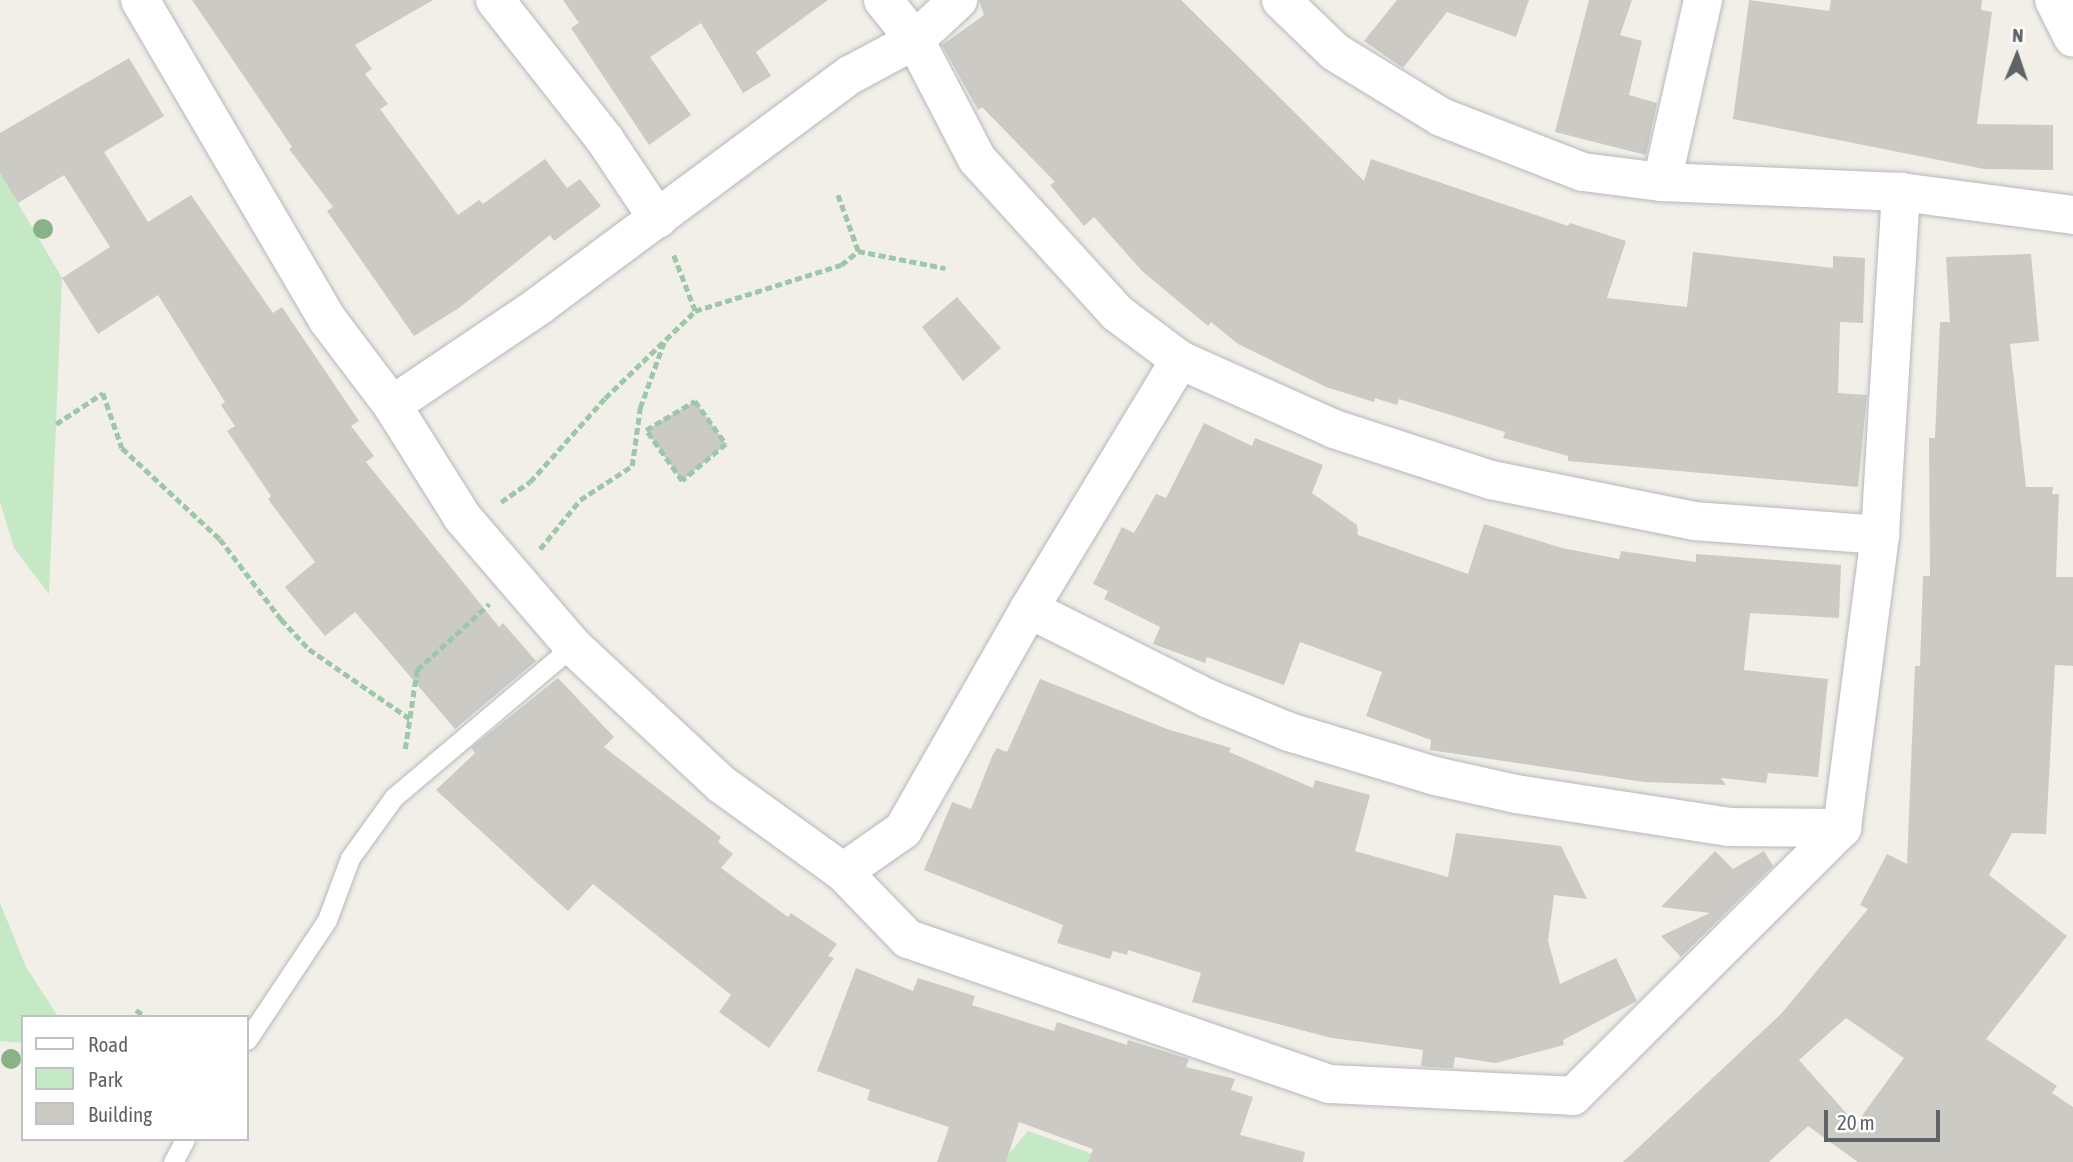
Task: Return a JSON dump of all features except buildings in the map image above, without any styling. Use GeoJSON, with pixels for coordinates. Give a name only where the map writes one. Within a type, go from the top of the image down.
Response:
{"type":"FeatureCollection","features":[{"type":"Feature","properties":{"kind":"street"},"geometry":{"type":"LineString","coordinates":[[140,0],[327,319],[392,405],[469,525],[572,646],[721,784],[842,872],[908,939],[1329,1084],[1573,1096],[1842,828],[1880,535],[1901,192]]}},
{"type":"Feature","properties":{"kind":"street"},"geometry":{"type":"LineString","coordinates":[[495,0],[605,140],[658,219]]}},
{"type":"Feature","properties":{"kind":"street"},"geometry":{"type":"LineString","coordinates":[[883,0],[915,40],[977,159],[1117,313],[1180,360],[1334,429],[1491,480],[1694,521],[1880,535]]}},
{"type":"Feature","properties":{"kind":"street"},"geometry":{"type":"LineString","coordinates":[[392,405],[658,219],[850,75],[915,40],[958,0]]}},
{"type":"Feature","properties":{"kind":"street"},"geometry":{"type":"LineString","coordinates":[[1281,0],[1335,52],[1441,117],[1583,172],[1662,182],[1901,192],[2073,215]]}},
{"type":"Feature","properties":{"kind":"street"},"geometry":{"type":"LineString","coordinates":[[1662,182],[1703,0]]}},
{"type":"Feature","properties":{"kind":"street"},"geometry":{"type":"LineString","coordinates":[[2054,0],[2073,38]]}},
{"type":"Feature","properties":{"kind":"street"},"geometry":{"type":"LineString","coordinates":[[842,872],[902,830],[1029,609],[1180,360]]}},
{"type":"Feature","properties":{"kind":"street"},"geometry":{"type":"LineString","coordinates":[[1029,609],[1209,699],[1289,732],[1435,775],[1516,794],[1728,827],[1842,828]]}},
{"type":"Feature","properties":{"kind":"lane"},"geometry":{"type":"LineString","coordinates":[[248,1038],[327,920],[350,858],[394,797],[572,646]]}},
{"type":"Feature","properties":{"kind":"lane"},"geometry":{"type":"LineString","coordinates":[[173,1162],[184,1141]]}},
{"type":"Feature","properties":{"kind":"path"},"geometry":{"type":"LineString","coordinates":[[837,193],[858,251]]}},
{"type":"Feature","properties":{"kind":"path"},"geometry":{"type":"LineString","coordinates":[[658,219],[695,311]]}},
{"type":"Feature","properties":{"kind":"path"},"geometry":{"type":"LineString","coordinates":[[858,251],[945,268]]}},
{"type":"Feature","properties":{"kind":"path"},"geometry":{"type":"LineString","coordinates":[[469,525],[530,482],[695,311],[841,265],[858,251]]}},
{"type":"Feature","properties":{"kind":"path"},"geometry":{"type":"LineString","coordinates":[[394,797],[412,720],[417,670],[516,579],[580,500],[632,466],[640,408],[664,342]]}},
{"type":"Feature","properties":{"kind":"path"},"geometry":{"type":"LineString","coordinates":[[56,424],[103,393],[122,448],[220,539],[281,619],[309,649],[412,720]]}},
{"type":"Feature","properties":{"kind":"path"},"geometry":{"type":"LineString","coordinates":[[695,401],[726,444],[682,481],[646,430],[695,401]]}},
{"type":"Feature","properties":{"kind":"path"},"geometry":{"type":"LineString","coordinates":[[136,1010],[143,1015]]}},
{"type":"Feature","properties":{"kind":"green space"},"geometry":{"type":"Polygon","coordinates":[[[0,173],[62,278],[49,594],[14,548],[0,502],[0,173]]]}},
{"type":"Feature","properties":{"kind":"green space"},"geometry":{"type":"Polygon","coordinates":[[[0,903],[26,967],[57,1015],[21,1015],[21,1043],[0,1041],[0,903]]]}},
{"type":"Feature","properties":{"kind":"green space"},"geometry":{"type":"Polygon","coordinates":[[[1028,1131],[1115,1162],[1002,1162],[1028,1131]]]}}]}
